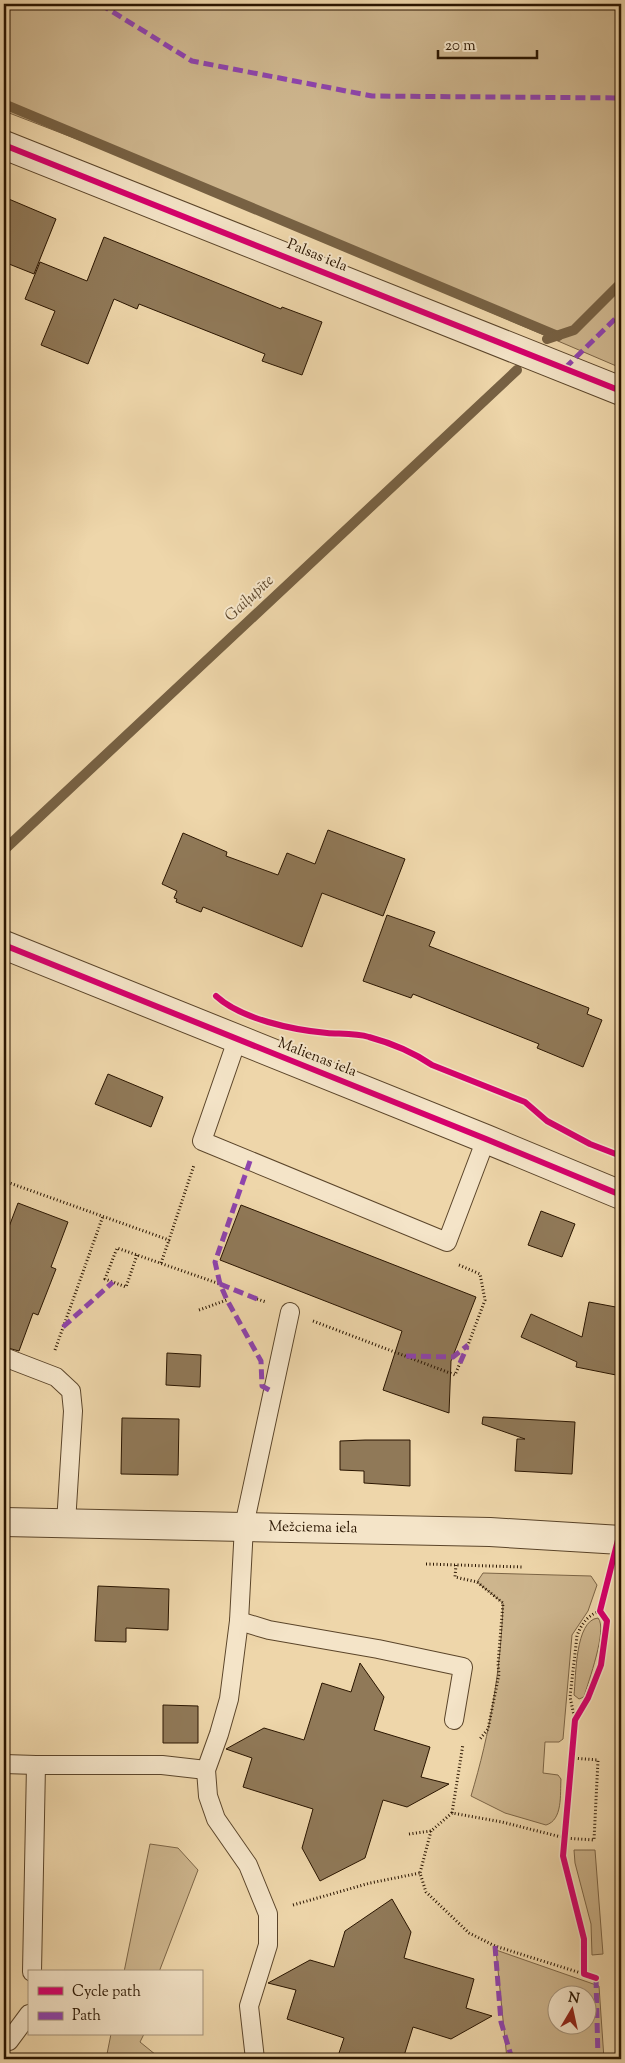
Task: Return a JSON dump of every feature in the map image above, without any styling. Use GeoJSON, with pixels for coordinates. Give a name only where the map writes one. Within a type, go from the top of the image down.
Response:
{"type":"FeatureCollection","features":[{"type":"Feature","properties":{"kind":"street","name":"Palsas iela"},"geometry":{"type":"LineString","coordinates":[[4,145],[621,391]]}},
{"type":"Feature","properties":{"kind":"street","name":"Malienas iela"},"geometry":{"type":"LineString","coordinates":[[4,945],[621,1195]]}},
{"type":"Feature","properties":{"kind":"street","name":"Mežciema iela"},"geometry":{"type":"LineString","coordinates":[[4,1522],[490,1532],[621,1540]]}},
{"type":"Feature","properties":{"kind":"lane"},"geometry":{"type":"LineString","coordinates":[[237,1040],[202,1141],[447,1242],[486,1139]]}},
{"type":"Feature","properties":{"kind":"lane"},"geometry":{"type":"LineString","coordinates":[[254,2059],[249,2006],[268,1945],[268,1914],[248,1866],[216,1819],[208,1796],[206,1770],[219,1734],[228,1698],[239,1621],[244,1526],[290,1312]]}},
{"type":"Feature","properties":{"kind":"lane"},"geometry":{"type":"LineString","coordinates":[[4,1357],[56,1377],[71,1392],[73,1411],[66,1524]]}},
{"type":"Feature","properties":{"kind":"lane"},"geometry":{"type":"LineString","coordinates":[[239,1621],[269,1630],[378,1649],[463,1667],[454,1720]]}},
{"type":"Feature","properties":{"kind":"lane"},"geometry":{"type":"LineString","coordinates":[[4,1764],[162,1765],[206,1770]]}},
{"type":"Feature","properties":{"kind":"lane"},"geometry":{"type":"LineString","coordinates":[[32,1970],[36,1765]]}},
{"type":"Feature","properties":{"kind":"lane"},"geometry":{"type":"LineString","coordinates":[[4,2041],[9,2041],[28,2015]]}},
{"type":"Feature","properties":{"kind":"path"},"geometry":{"type":"LineString","coordinates":[[161,1263],[202,1141]]}},
{"type":"Feature","properties":{"kind":"path"},"geometry":{"type":"LineString","coordinates":[[4,1181],[169,1240]]}},
{"type":"Feature","properties":{"kind":"path"},"geometry":{"type":"LineString","coordinates":[[46,1374],[103,1216]]}},
{"type":"Feature","properties":{"kind":"path"},"geometry":{"type":"LineString","coordinates":[[138,1255],[126,1287],[104,1279],[117,1248],[138,1255],[161,1263],[220,1284]]}},
{"type":"Feature","properties":{"kind":"path"},"geometry":{"type":"LineString","coordinates":[[460,1266],[480,1274],[485,1300],[468,1345]]}},
{"type":"Feature","properties":{"kind":"path"},"geometry":{"type":"LineString","coordinates":[[257,1299],[455,1375],[460,1363]]}},
{"type":"Feature","properties":{"kind":"path"},"geometry":{"type":"LineString","coordinates":[[199,1310],[227,1300]]}},
{"type":"Feature","properties":{"kind":"path"},"geometry":{"type":"LineString","coordinates":[[456,1565],[454,1577],[477,1582],[503,1603],[498,1664],[499,1674],[488,1729],[480,1739]]}},
{"type":"Feature","properties":{"kind":"path"},"geometry":{"type":"LineString","coordinates":[[574,1730],[575,1720],[570,1697],[577,1636],[580,1628],[591,1614],[602,1614],[602,1602]]}},
{"type":"Feature","properties":{"kind":"path"},"geometry":{"type":"LineString","coordinates":[[575,1720],[580,1713]]}},
{"type":"Feature","properties":{"kind":"path"},"geometry":{"type":"LineString","coordinates":[[409,1834],[431,1831],[452,1813],[465,1736],[454,1720]]}},
{"type":"Feature","properties":{"kind":"path"},"geometry":{"type":"LineString","coordinates":[[571,1768],[572,1749]]}},
{"type":"Feature","properties":{"kind":"path"},"geometry":{"type":"LineString","coordinates":[[452,1813],[502,1822],[565,1838],[594,1840],[598,1760],[572,1758]]}},
{"type":"Feature","properties":{"kind":"path"},"geometry":{"type":"LineString","coordinates":[[564,1847],[566,1828]]}},
{"type":"Feature","properties":{"kind":"path"},"geometry":{"type":"LineString","coordinates":[[431,1831],[420,1873],[426,1892],[468,1933],[495,1946],[587,1975]]}},
{"type":"Feature","properties":{"kind":"path"},"geometry":{"type":"LineString","coordinates":[[268,1914],[308,1899],[370,1883],[420,1873]]}},
{"type":"Feature","properties":{"kind":"path"},"geometry":{"type":"LineString","coordinates":[[584,1966],[587,1975]]}},
{"type":"Feature","properties":{"kind":"shaded area"},"geometry":{"type":"Polygon","coordinates":[[[4,4],[621,4],[621,368],[170,175],[4,111],[4,4]]]}},
{"type":"Feature","properties":{"kind":"shaded area"},"geometry":{"type":"Polygon","coordinates":[[[483,1573],[591,1576],[597,1585],[588,1611],[572,1635],[563,1739],[559,1742],[545,1742],[543,1773],[558,1775],[561,1779],[560,1806],[555,1818],[546,1825],[505,1813],[471,1796],[489,1725],[502,1628],[503,1603],[477,1582],[483,1573]]]}},
{"type":"Feature","properties":{"kind":"shaded area"},"geometry":{"type":"Polygon","coordinates":[[[598,1618],[601,1633],[599,1644],[584,1697],[579,1699],[574,1695],[578,1650],[585,1628],[590,1621],[598,1618]]]}},
{"type":"Feature","properties":{"kind":"shaded area"},"geometry":{"type":"Polygon","coordinates":[[[150,1844],[178,1848],[198,1870],[160,1970],[124,1970],[150,1844]]]}},
{"type":"Feature","properties":{"kind":"shaded area"},"geometry":{"type":"Polygon","coordinates":[[[574,1850],[595,1850],[603,1954],[592,1955],[591,1924],[575,1863],[574,1850]]]}},
{"type":"Feature","properties":{"kind":"shaded area"},"geometry":{"type":"Polygon","coordinates":[[[496,1950],[599,1986],[604,2059],[507,2059],[496,1950]]]}},
{"type":"Feature","properties":{"kind":"shaded area"},"geometry":{"type":"Polygon","coordinates":[[[111,2036],[143,2036],[140,2042],[161,2059],[106,2059],[111,2036]]]}},
{"type":"Feature","properties":{"kind":"building"},"geometry":{"type":"Polygon","coordinates":[[[4,197],[56,219],[34,274],[4,262],[4,197]]]}},
{"type":"Feature","properties":{"kind":"building"},"geometry":{"type":"Polygon","coordinates":[[[104,237],[281,309],[282,307],[322,322],[302,375],[262,361],[265,354],[139,304],[137,309],[114,299],[88,364],[41,345],[55,311],[25,299],[40,262],[87,281],[104,237]]]}},
{"type":"Feature","properties":{"kind":"building"},"geometry":{"type":"Polygon","coordinates":[[[328,830],[405,859],[383,916],[322,893],[302,947],[203,907],[201,912],[176,902],[177,899],[174,898],[177,891],[162,884],[183,833],[227,852],[226,856],[278,875],[287,853],[315,864],[328,830]]]}},
{"type":"Feature","properties":{"kind":"building"},"geometry":{"type":"Polygon","coordinates":[[[387,915],[435,932],[429,946],[589,1008],[587,1014],[602,1020],[583,1067],[537,1048],[539,1044],[413,994],[411,998],[363,981],[387,915]]]}},
{"type":"Feature","properties":{"kind":"building"},"geometry":{"type":"Polygon","coordinates":[[[108,1074],[163,1097],[151,1127],[95,1104],[108,1074]]]}},
{"type":"Feature","properties":{"kind":"building"},"geometry":{"type":"Polygon","coordinates":[[[18,1203],[68,1222],[51,1267],[56,1269],[38,1315],[33,1313],[19,1351],[4,1347],[4,1240],[18,1203]]]}},
{"type":"Feature","properties":{"kind":"building"},"geometry":{"type":"Polygon","coordinates":[[[241,1205],[476,1297],[451,1361],[449,1413],[383,1390],[402,1331],[220,1260],[241,1205]]]}},
{"type":"Feature","properties":{"kind":"building"},"geometry":{"type":"Polygon","coordinates":[[[541,1211],[575,1224],[562,1257],[528,1245],[541,1211]]]}},
{"type":"Feature","properties":{"kind":"building"},"geometry":{"type":"Polygon","coordinates":[[[589,1302],[621,1308],[621,1376],[576,1367],[577,1362],[521,1337],[531,1314],[582,1337],[589,1302]]]}},
{"type":"Feature","properties":{"kind":"building"},"geometry":{"type":"Polygon","coordinates":[[[167,1353],[201,1355],[200,1387],[166,1385],[167,1353]]]}},
{"type":"Feature","properties":{"kind":"building"},"geometry":{"type":"Polygon","coordinates":[[[483,1417],[575,1422],[572,1474],[515,1471],[517,1439],[525,1439],[482,1424],[483,1417]]]}},
{"type":"Feature","properties":{"kind":"building"},"geometry":{"type":"Polygon","coordinates":[[[122,1418],[179,1419],[178,1475],[121,1474],[122,1418]]]}},
{"type":"Feature","properties":{"kind":"building"},"geometry":{"type":"Polygon","coordinates":[[[410,1440],[410,1486],[364,1483],[364,1471],[340,1470],[340,1441],[410,1440]]]}},
{"type":"Feature","properties":{"kind":"building"},"geometry":{"type":"Polygon","coordinates":[[[98,1586],[169,1589],[168,1630],[126,1628],[126,1642],[95,1641],[98,1586]]]}},
{"type":"Feature","properties":{"kind":"building"},"geometry":{"type":"Polygon","coordinates":[[[360,1663],[384,1697],[374,1730],[430,1747],[421,1777],[449,1784],[407,1807],[383,1800],[365,1858],[320,1881],[302,1848],[313,1809],[243,1787],[252,1758],[226,1749],[264,1728],[304,1740],[322,1683],[351,1692],[360,1663]]]}},
{"type":"Feature","properties":{"kind":"building"},"geometry":{"type":"Polygon","coordinates":[[[163,1705],[198,1706],[198,1743],[163,1743],[163,1705]]]}},
{"type":"Feature","properties":{"kind":"building"},"geometry":{"type":"Polygon","coordinates":[[[392,1899],[411,1932],[404,1958],[474,1979],[466,2008],[492,2016],[451,2039],[413,2027],[403,2059],[337,2059],[344,2038],[287,2019],[296,1990],[268,1983],[310,1960],[334,1967],[345,1931],[392,1899]]]}},
{"type":"Feature","properties":{"kind":"waterway"},"geometry":{"type":"LineString","coordinates":[[4,104],[558,336]]}},
{"type":"Feature","properties":{"kind":"waterway","name":"Gaiļupīte"},"geometry":{"type":"LineString","coordinates":[[547,339],[574,330],[621,283]]}},
{"type":"Feature","properties":{"kind":"waterway","name":"Gaiļupīte"},"geometry":{"type":"LineString","coordinates":[[4,850],[517,370]]}},
{"type":"Feature","properties":{"kind":"marked path"},"geometry":{"type":"LineString","coordinates":[[100,4],[192,61],[372,96],[621,98]]}},
{"type":"Feature","properties":{"kind":"marked path"},"geometry":{"type":"LineString","coordinates":[[565,368],[621,313]]}},
{"type":"Feature","properties":{"kind":"marked path"},"geometry":{"type":"LineString","coordinates":[[250,1161],[215,1262],[220,1284],[227,1300],[261,1361],[262,1386],[273,1392]]}},
{"type":"Feature","properties":{"kind":"marked path"},"geometry":{"type":"LineString","coordinates":[[63,1327],[113,1282]]}},
{"type":"Feature","properties":{"kind":"marked path"},"geometry":{"type":"LineString","coordinates":[[220,1284],[257,1299]]}},
{"type":"Feature","properties":{"kind":"marked path"},"geometry":{"type":"LineString","coordinates":[[406,1356],[453,1357],[468,1345]]}},
{"type":"Feature","properties":{"kind":"marked path"},"geometry":{"type":"LineString","coordinates":[[460,1363],[467,1347]]}},
{"type":"Feature","properties":{"kind":"marked path"},"geometry":{"type":"LineString","coordinates":[[495,1946],[501,2022],[512,2059]]}},
{"type":"Feature","properties":{"kind":"marked path"},"geometry":{"type":"LineString","coordinates":[[596,1978],[598,2059]]}},
{"type":"Feature","properties":{"kind":"cycle path"},"geometry":{"type":"LineString","coordinates":[[4,145],[621,391]]}},
{"type":"Feature","properties":{"kind":"cycle path"},"geometry":{"type":"LineString","coordinates":[[4,945],[621,1195]]}},
{"type":"Feature","properties":{"kind":"cycle path"},"geometry":{"type":"LineString","coordinates":[[216,996],[239,1011],[268,1022],[313,1031],[364,1036],[394,1045],[432,1065],[525,1102],[547,1121],[590,1144],[621,1156]]}},
{"type":"Feature","properties":{"kind":"cycle path"},"geometry":{"type":"LineString","coordinates":[[596,1978],[584,1974],[584,1939],[563,1856],[575,1720],[588,1698],[601,1665],[607,1621],[600,1611],[621,1528]]}}]}
